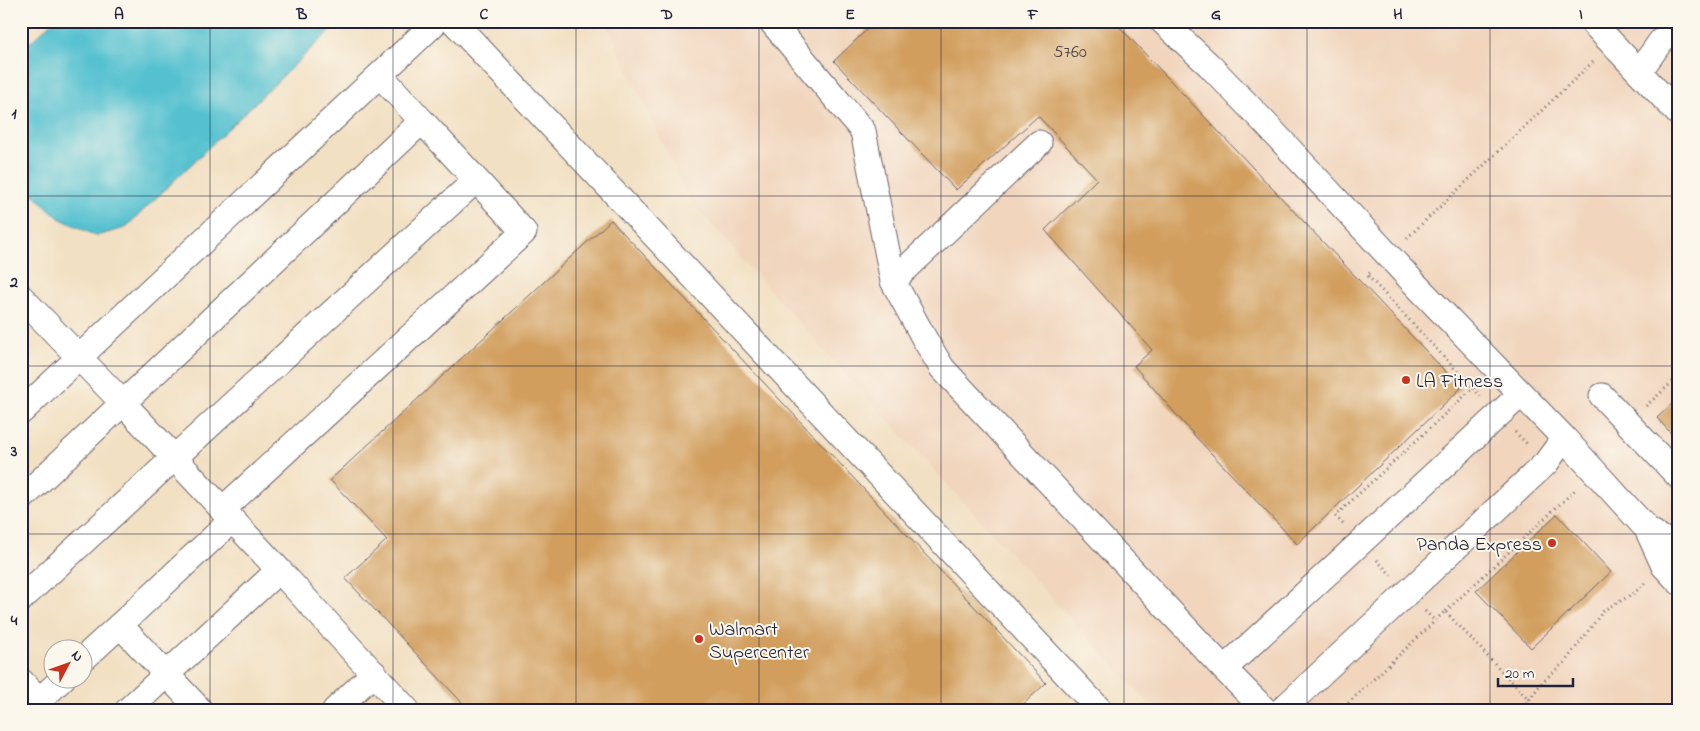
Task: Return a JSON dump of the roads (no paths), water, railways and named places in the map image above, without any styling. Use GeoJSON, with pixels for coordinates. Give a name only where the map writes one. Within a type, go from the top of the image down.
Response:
{"type":"FeatureCollection","features":[{"type":"Feature","properties":{"kind":"lane"},"geometry":{"type":"LineString","coordinates":[[21,412],[437,21]]}},
{"type":"Feature","properties":{"kind":"lane"},"geometry":{"type":"LineString","coordinates":[[453,21],[1100,710]]}},
{"type":"Feature","properties":{"kind":"lane"},"geometry":{"type":"LineString","coordinates":[[771,21],[863,131],[893,281],[942,368],[1224,669],[1254,706]]}},
{"type":"Feature","properties":{"kind":"lane"},"geometry":{"type":"LineString","coordinates":[[1162,21],[1265,122],[1388,255],[1564,438],[1648,529],[1679,549]]}},
{"type":"Feature","properties":{"kind":"lane"},"geometry":{"type":"LineString","coordinates":[[1591,21],[1679,114]]}},
{"type":"Feature","properties":{"kind":"lane"},"geometry":{"type":"LineString","coordinates":[[1639,72],[1661,41],[1679,26]]}},
{"type":"Feature","properties":{"kind":"lane"},"geometry":{"type":"LineString","coordinates":[[92,651],[120,625],[227,515],[524,232],[380,75]]}},
{"type":"Feature","properties":{"kind":"lane"},"geometry":{"type":"LineString","coordinates":[[21,499],[422,122]]}},
{"type":"Feature","properties":{"kind":"lane"},"geometry":{"type":"LineString","coordinates":[[893,281],[1039,143]]}},
{"type":"Feature","properties":{"kind":"lane"},"geometry":{"type":"LineString","coordinates":[[21,599],[476,180]]}},
{"type":"Feature","properties":{"kind":"lane"},"geometry":{"type":"LineString","coordinates":[[25,309],[80,357],[407,710]]}},
{"type":"Feature","properties":{"kind":"lane"},"geometry":{"type":"LineString","coordinates":[[1224,669],[1520,394]]}},
{"type":"Feature","properties":{"kind":"lane"},"geometry":{"type":"LineString","coordinates":[[1602,396],[1679,477]]}},
{"type":"Feature","properties":{"kind":"lane"},"geometry":{"type":"LineString","coordinates":[[1282,710],[1546,462],[1564,438]]}},
{"type":"Feature","properties":{"kind":"lane"},"geometry":{"type":"LineString","coordinates":[[1648,529],[1664,566],[1679,582]]}},
{"type":"Feature","properties":{"kind":"lane"},"geometry":{"type":"LineString","coordinates":[[128,710],[279,570]]}},
{"type":"Feature","properties":{"kind":"lane"},"geometry":{"type":"LineString","coordinates":[[120,625],[200,710]]}},
{"type":"Feature","properties":{"kind":"lane"},"geometry":{"type":"LineString","coordinates":[[335,710],[374,673]]}},
{"type":"Feature","properties":{"kind":"lane"},"geometry":{"type":"LineString","coordinates":[[21,680],[40,700],[53,688]]}},
{"type":"Feature","properties":{"kind":"water"},"geometry":{"type":"Polygon","coordinates":[[[53,21],[340,21],[125,228],[96,236],[59,218],[21,183],[21,51],[53,21]]]}},
{"type":"Feature","properties":{"kind":"place","name":"LA Fitness"},"geometry":{"type":"Point","coordinates":[1406,380]}},
{"type":"Feature","properties":{"kind":"place","name":"Panda Express"},"geometry":{"type":"Point","coordinates":[1552,543]}},
{"type":"Feature","properties":{"kind":"place","name":"Walmart Supercenter"},"geometry":{"type":"Point","coordinates":[699,639]}}]}
